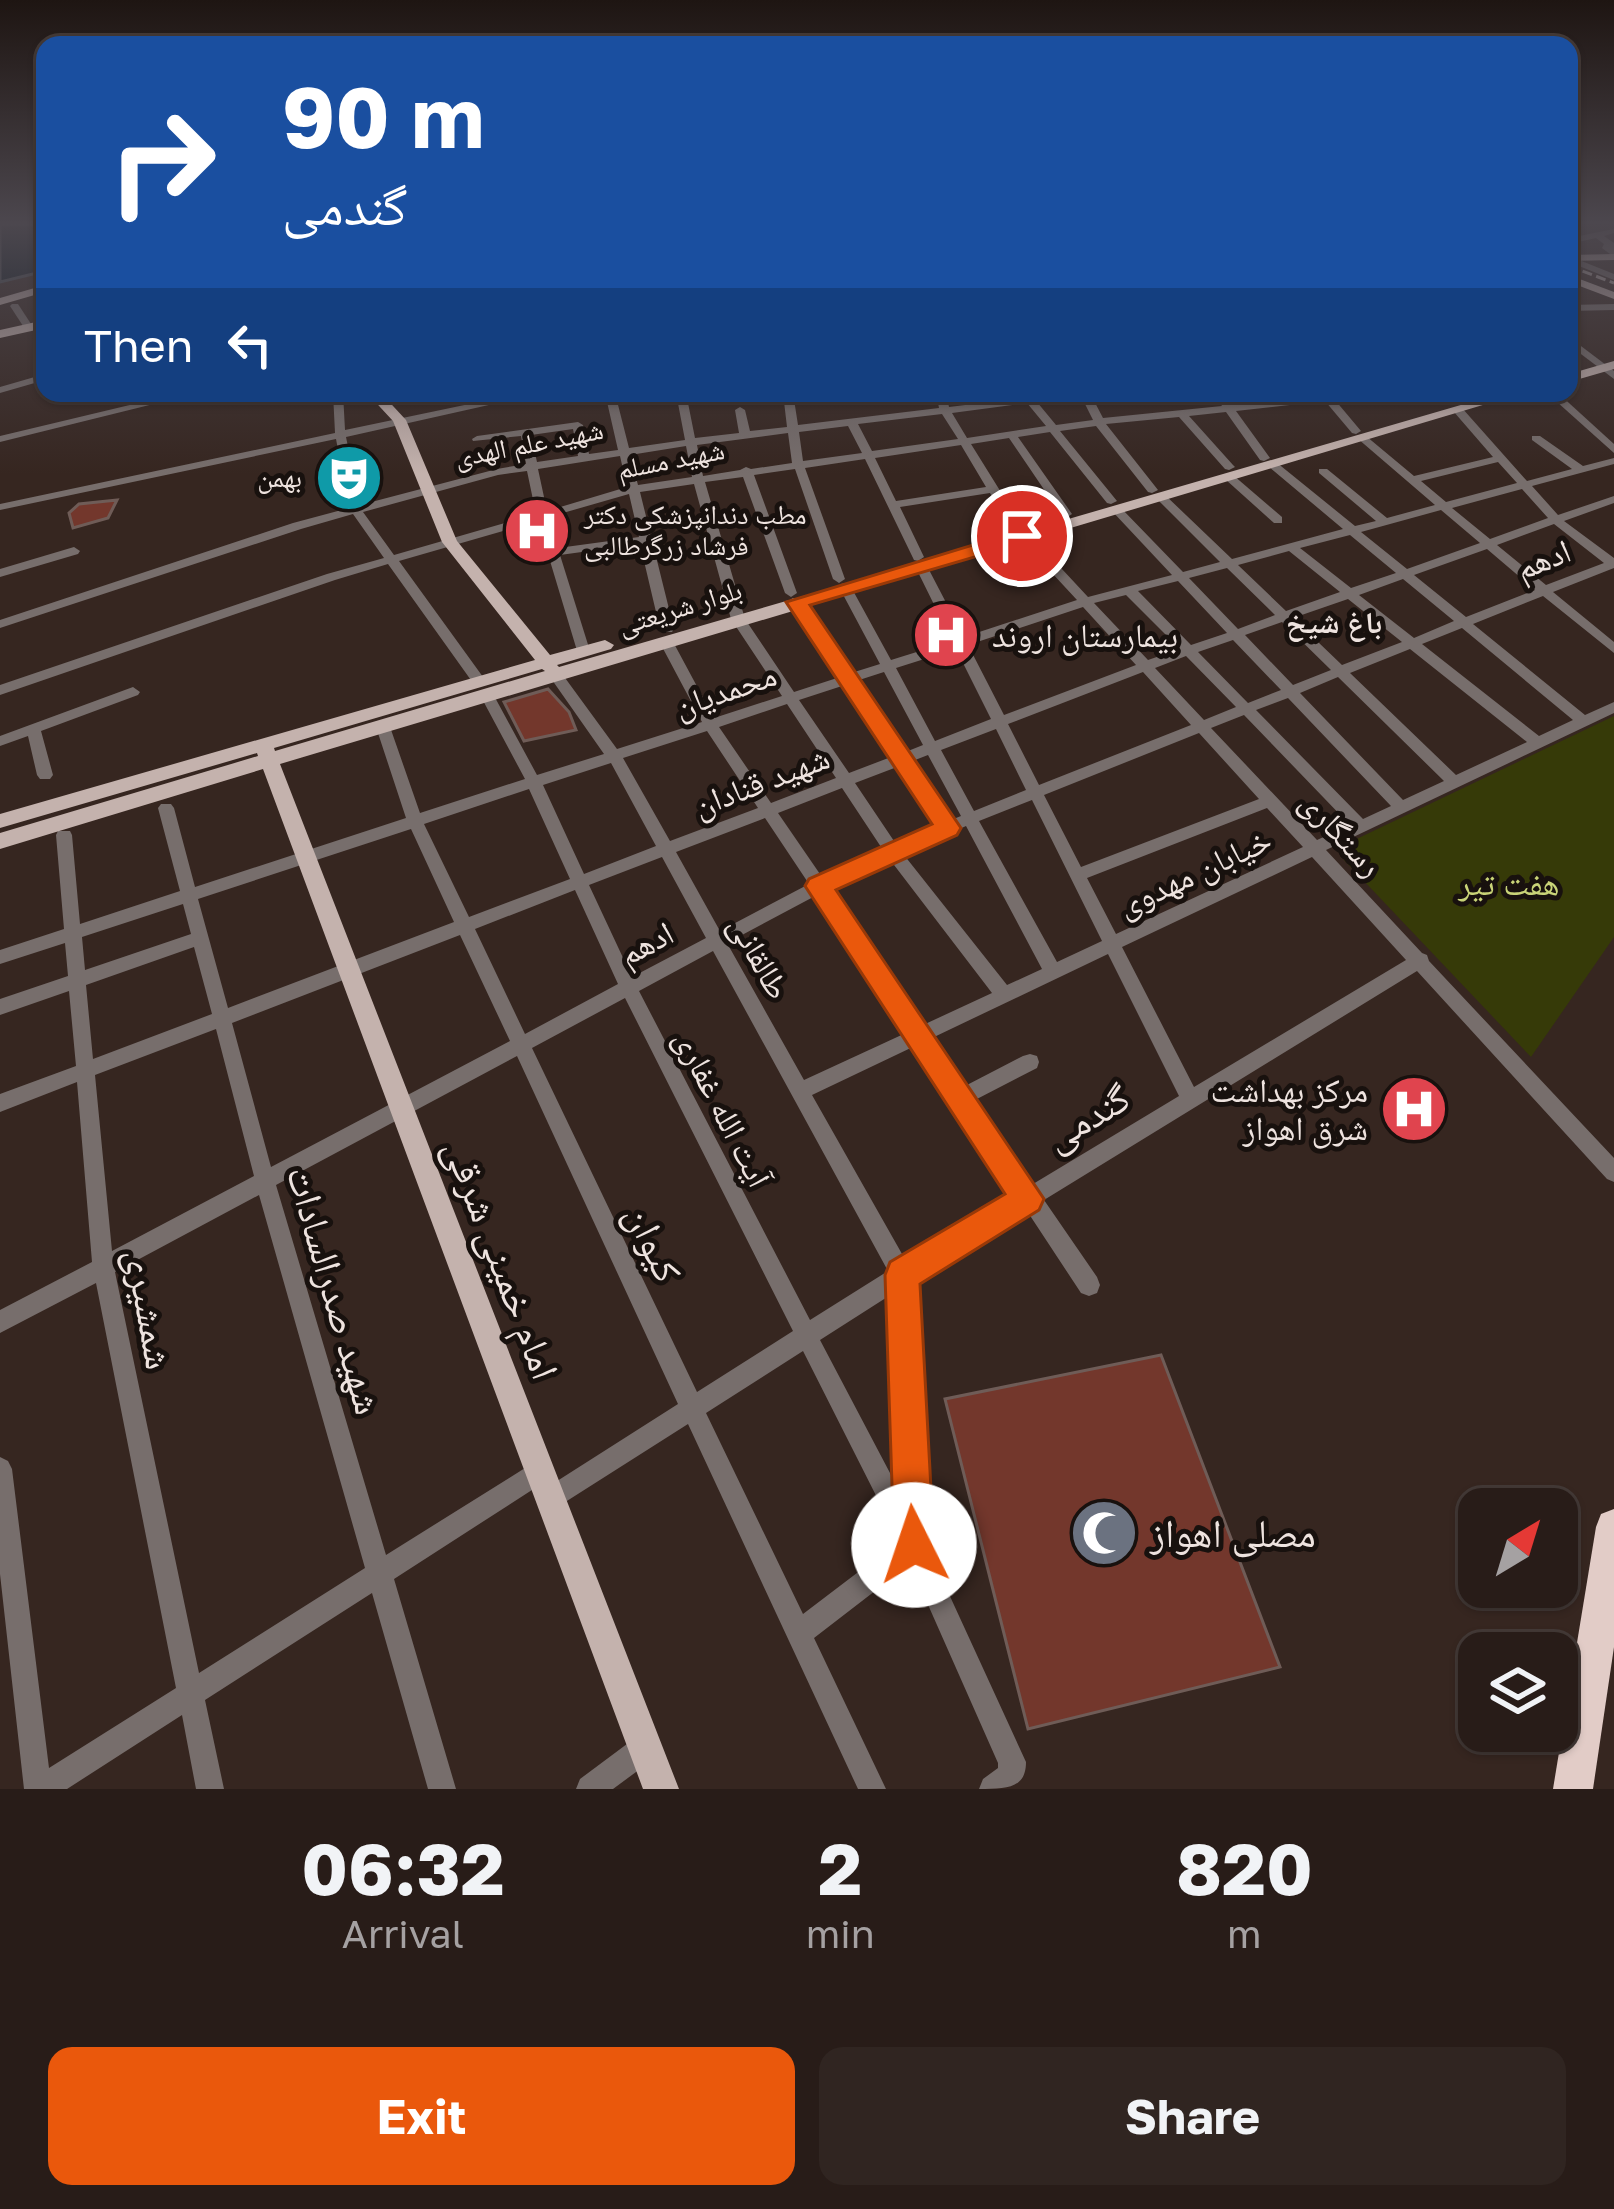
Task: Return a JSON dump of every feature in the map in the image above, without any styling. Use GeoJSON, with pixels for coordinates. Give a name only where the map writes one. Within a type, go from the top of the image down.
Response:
{"type":"FeatureCollection","features":[{"type":"Feature","properties":{"kind":"highway"},"geometry":{"type":"LineString","coordinates":[[1573,1789],[1614,1527]]}},
{"type":"Feature","properties":{"kind":"main road"},"geometry":{"type":"LineString","coordinates":[[0,336],[36,326]]}},
{"type":"Feature","properties":{"kind":"main road"},"geometry":{"type":"LineString","coordinates":[[0,336],[36,327]]}},
{"type":"Feature","properties":{"kind":"main road"},"geometry":{"type":"LineString","coordinates":[[1578,372],[1608,366]]}},
{"type":"Feature","properties":{"kind":"main road","name":"طالقانی"},"geometry":{"type":"LineString","coordinates":[[382,402],[399,420],[450,542],[550,667]]}},
{"type":"Feature","properties":{"kind":"main road","name":"بلوار شریعتی"},"geometry":{"type":"LineString","coordinates":[[0,821],[667,635],[1359,434],[1452,402]]}},
{"type":"Feature","properties":{"kind":"main road","name":"بلوار شریعتی"},"geometry":{"type":"LineString","coordinates":[[1022,532],[1066,514],[1114,505]]}},
{"type":"Feature","properties":{"kind":"main road","name":"بلوار شریعتی"},"geometry":{"type":"LineString","coordinates":[[550,667],[583,651],[667,635]]}},
{"type":"Feature","properties":{"kind":"main road","name":"بلوار شریعتی"},"geometry":{"type":"LineString","coordinates":[[0,841],[265,750],[382,724],[482,687]]}},
{"type":"Feature","properties":{"kind":"main road","name":"امام خمینی شرقی"},"geometry":{"type":"LineString","coordinates":[[265,750],[661,1789]]}},
{"type":"Feature","properties":{"kind":"street"},"geometry":{"type":"LineString","coordinates":[[16,307],[28,327]]}},
{"type":"Feature","properties":{"kind":"street"},"geometry":{"type":"LineString","coordinates":[[1578,346],[1608,366]]}},
{"type":"Feature","properties":{"kind":"street"},"geometry":{"type":"LineString","coordinates":[[0,390],[36,380]]}},
{"type":"Feature","properties":{"kind":"street"},"geometry":{"type":"LineString","coordinates":[[0,439],[155,402]]}},
{"type":"Feature","properties":{"kind":"street","name":"آیت الله غفاری"},"geometry":{"type":"LineString","coordinates":[[338,402],[355,509],[482,687],[535,785],[628,987],[914,1545],[1003,1779]]}},
{"type":"Feature","properties":{"kind":"street"},"geometry":{"type":"LineString","coordinates":[[424,414],[425,402]]}},
{"type":"Feature","properties":{"kind":"street"},"geometry":{"type":"LineString","coordinates":[[0,507],[486,402]]}},
{"type":"Feature","properties":{"kind":"street"},"geometry":{"type":"LineString","coordinates":[[612,402],[667,635],[712,727],[1089,1285]]}},
{"type":"Feature","properties":{"kind":"street"},"geometry":{"type":"LineString","coordinates":[[684,402],[698,478],[736,614],[892,852],[1004,995]]}},
{"type":"Feature","properties":{"kind":"street"},"geometry":{"type":"LineString","coordinates":[[789,402],[799,463],[842,583],[1052,972]]}},
{"type":"Feature","properties":{"kind":"street","name":"رستگاری"},"geometry":{"type":"LineString","coordinates":[[943,402],[1022,532],[1614,1172]]}},
{"type":"Feature","properties":{"kind":"street","name":"شهید علم الهدی"},"geometry":{"type":"LineString","coordinates":[[0,624],[297,526],[531,465],[986,402]]}},
{"type":"Feature","properties":{"kind":"street"},"geometry":{"type":"LineString","coordinates":[[1032,402],[1114,505],[1401,807]]}},
{"type":"Feature","properties":{"kind":"street"},"geometry":{"type":"LineString","coordinates":[[1089,402],[1156,493],[1454,782]]}},
{"type":"Feature","properties":{"kind":"street"},"geometry":{"type":"LineString","coordinates":[[1225,402],[1268,461],[1583,721]]}},
{"type":"Feature","properties":{"kind":"street","name":"شهید مسلم"},"geometry":{"type":"LineString","coordinates":[[0,690],[391,559],[634,489],[963,440],[1278,402]]}},
{"type":"Feature","properties":{"kind":"street"},"geometry":{"type":"LineString","coordinates":[[1331,402],[1359,434],[1614,649]]}},
{"type":"Feature","properties":{"kind":"street"},"geometry":{"type":"LineString","coordinates":[[1452,402],[1556,520],[1614,564]]}},
{"type":"Feature","properties":{"kind":"street"},"geometry":{"type":"LineString","coordinates":[[1562,402],[1614,450]]}},
{"type":"Feature","properties":{"kind":"street"},"geometry":{"type":"LineString","coordinates":[[740,410],[745,435]]}},
{"type":"Feature","properties":{"kind":"street"},"geometry":{"type":"LineString","coordinates":[[1181,413],[1229,472],[1278,520]]}},
{"type":"Feature","properties":{"kind":"street"},"geometry":{"type":"LineString","coordinates":[[852,422],[1191,1100]]}},
{"type":"Feature","properties":{"kind":"street"},"geometry":{"type":"LineString","coordinates":[[477,439],[578,425],[584,457]]}},
{"type":"Feature","properties":{"kind":"street"},"geometry":{"type":"LineString","coordinates":[[525,430],[542,515],[583,651]]}},
{"type":"Feature","properties":{"kind":"street"},"geometry":{"type":"LineString","coordinates":[[1011,434],[1066,514]]}},
{"type":"Feature","properties":{"kind":"street"},"geometry":{"type":"LineString","coordinates":[[1536,438],[1581,470]]}},
{"type":"Feature","properties":{"kind":"street"},"geometry":{"type":"LineString","coordinates":[[1412,480],[1501,458]]}},
{"type":"Feature","properties":{"kind":"street","name":"محمدیان"},"geometry":{"type":"LineString","coordinates":[[0,957],[1087,601],[1614,461]]}},
{"type":"Feature","properties":{"kind":"street"},"geometry":{"type":"LineString","coordinates":[[746,470],[794,597],[846,682],[948,828]]}},
{"type":"Feature","properties":{"kind":"street"},"geometry":{"type":"LineString","coordinates":[[1322,471],[1386,523]]}},
{"type":"Feature","properties":{"kind":"street"},"geometry":{"type":"LineString","coordinates":[[892,505],[993,489]]}},
{"type":"Feature","properties":{"kind":"street","name":"شهید قنادان"},"geometry":{"type":"LineString","coordinates":[[0,1102],[1146,666],[1614,499]]}},
{"type":"Feature","properties":{"kind":"street"},"geometry":{"type":"LineString","coordinates":[[553,552],[646,540]]}},
{"type":"Feature","properties":{"kind":"street"},"geometry":{"type":"LineString","coordinates":[[1292,548],[1538,743]]}},
{"type":"Feature","properties":{"kind":"street"},"geometry":{"type":"LineString","coordinates":[[0,573],[74,551]]}},
{"type":"Feature","properties":{"kind":"street","name":"ادهم"},"geometry":{"type":"LineString","coordinates":[[0,1322],[819,886],[968,819],[1614,564]]}},
{"type":"Feature","properties":{"kind":"street"},"geometry":{"type":"LineString","coordinates":[[1130,590],[1361,826]]}},
{"type":"Feature","properties":{"kind":"street"},"geometry":{"type":"LineString","coordinates":[[1594,632],[1614,628]]}},
{"type":"Feature","properties":{"kind":"street","name":"طالقانی"},"geometry":{"type":"LineString","coordinates":[[550,667],[616,759],[902,1275]]}},
{"type":"Feature","properties":{"kind":"street"},"geometry":{"type":"LineString","coordinates":[[0,741],[133,692]]}},
{"type":"Feature","properties":{"kind":"street","name":"خیابان مهدوی"},"geometry":{"type":"LineString","coordinates":[[801,1091],[1614,706]]}},
{"type":"Feature","properties":{"kind":"street","name":"کیوان"},"geometry":{"type":"LineString","coordinates":[[382,724],[416,823],[872,1789]]}},
{"type":"Feature","properties":{"kind":"street"},"geometry":{"type":"LineString","coordinates":[[33,729],[45,775]]}},
{"type":"Feature","properties":{"kind":"street"},"geometry":{"type":"LineString","coordinates":[[1076,875],[1270,800]]}},
{"type":"Feature","properties":{"kind":"street","name":"شهید صدرالسادات"},"geometry":{"type":"LineString","coordinates":[[166,808],[265,1181],[442,1789]]}},
{"type":"Feature","properties":{"kind":"street","name":"شمشیری"},"geometry":{"type":"LineString","coordinates":[[64,835],[103,1267],[210,1789]]}},
{"type":"Feature","properties":{"kind":"street"},"geometry":{"type":"LineString","coordinates":[[0,1007],[201,938]]}},
{"type":"Feature","properties":{"kind":"street","name":"گندمی"},"geometry":{"type":"LineString","coordinates":[[40,1789],[380,1574],[692,1408],[1421,960]]}},
{"type":"Feature","properties":{"kind":"street"},"geometry":{"type":"LineString","coordinates":[[960,1098],[1030,1062]]}},
{"type":"Feature","properties":{"kind":"street"},"geometry":{"type":"LineString","coordinates":[[798,1634],[914,1545],[902,1275]]}},
{"type":"Feature","properties":{"kind":"street"},"geometry":{"type":"LineString","coordinates":[[0,1469],[40,1789]]}},
{"type":"Feature","properties":{"kind":"street"},"geometry":{"type":"LineString","coordinates":[[590,1789],[645,1748]]}},
{"type":"Feature","properties":{"kind":"green space","name":"هفت تیر"},"geometry":{"type":"Polygon","coordinates":[[[1614,716],[1614,937],[1531,1057],[1344,860],[1344,845],[1614,716]]]}},
{"type":"Feature","properties":{"kind":"building"},"geometry":{"type":"Polygon","coordinates":[[[117,500],[108,518],[73,528],[69,513],[79,504],[117,500]]]}},
{"type":"Feature","properties":{"kind":"building"},"geometry":{"type":"Polygon","coordinates":[[[548,689],[569,712],[576,730],[524,741],[504,702],[548,689]]]}},
{"type":"Feature","properties":{"kind":"building","name":"مصلی اهواز"},"geometry":{"type":"Polygon","coordinates":[[[1161,1355],[1280,1667],[1028,1729],[945,1399],[1161,1355]]]}},
{"type":"Feature","properties":{"kind":"place","name":"بهمن"},"geometry":{"type":"Point","coordinates":[349,478]}},
{"type":"Feature","properties":{"kind":"place","name":"مطب دندانپزشکی دکتر فرشاد زرگرطالبی"},"geometry":{"type":"Point","coordinates":[537,531]}},
{"type":"Feature","properties":{"kind":"place","name":"بیمارستان اروند"},"geometry":{"type":"Point","coordinates":[946,635]}},
{"type":"Feature","properties":{"kind":"place","name":"مرکز بهداشت شرق اهواز"},"geometry":{"type":"Point","coordinates":[1414,1109]}},
{"type":"Feature","properties":{"kind":"place","name":"مصلی اهواز"},"geometry":{"type":"Point","coordinates":[1104,1533]}},
{"type":"Feature","properties":{"kind":"district","name":"باغ شیخ"},"geometry":{"type":"Point","coordinates":[1334,623]}},
{"type":"Feature","properties":{"kind":"route"},"geometry":{"type":"LineString","coordinates":[[914,1545],[902,1275],[1028,1199],[819,886],[948,828],[846,682],[797,602],[1022,536]]}}]}
